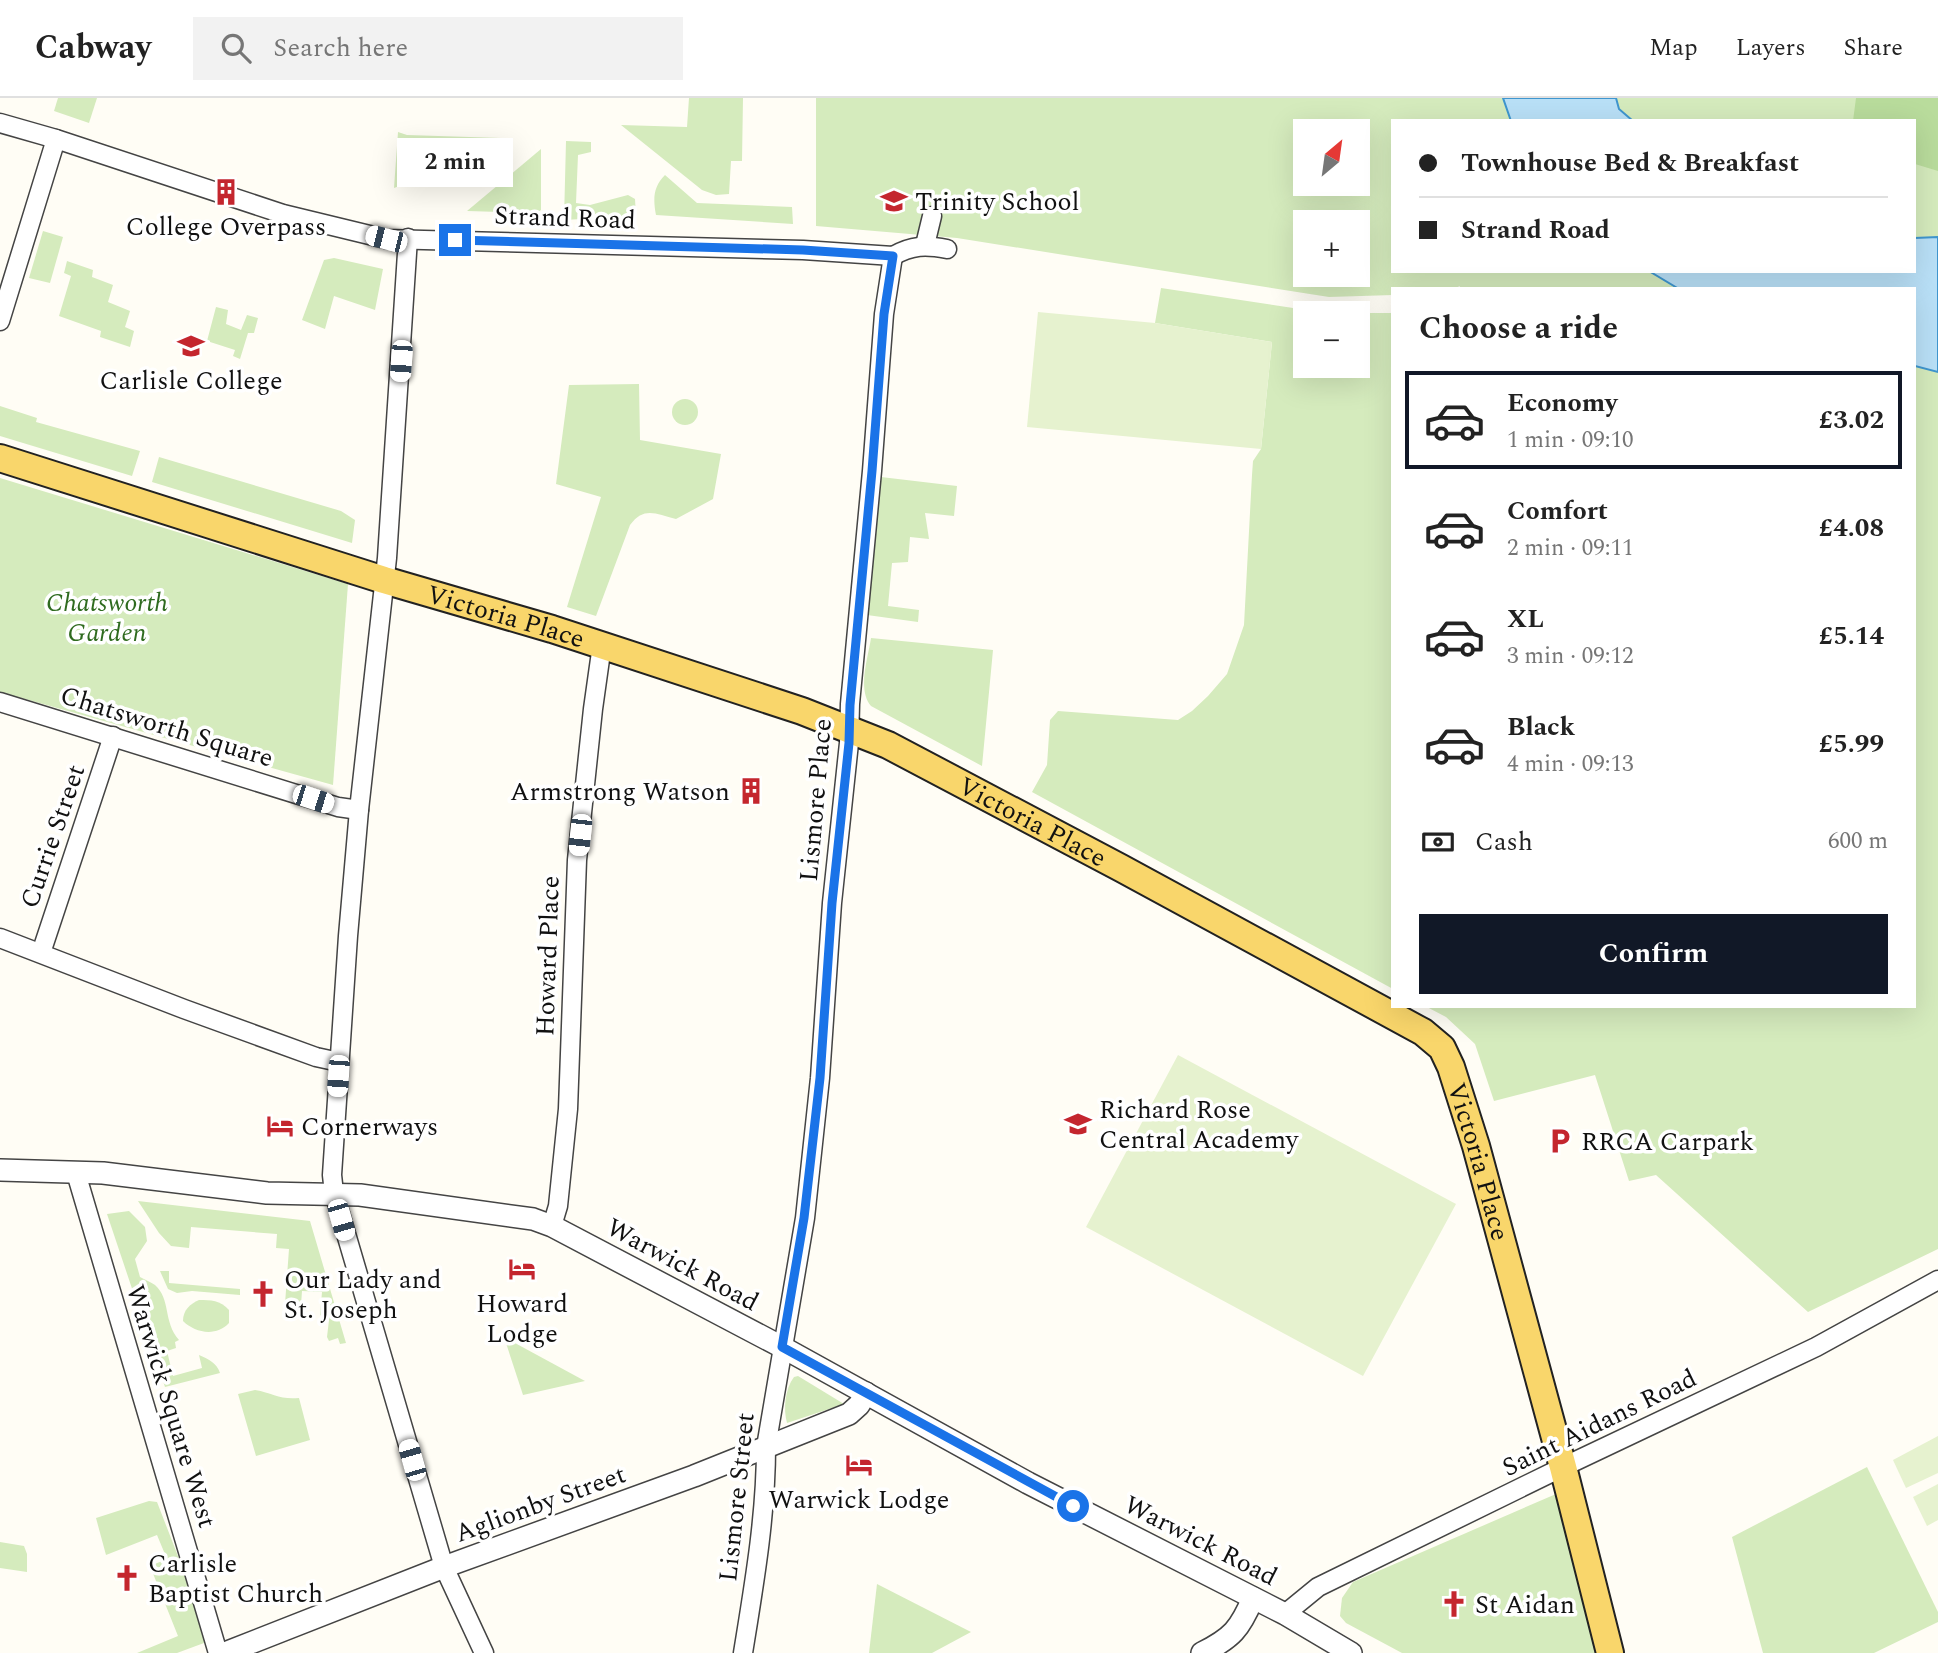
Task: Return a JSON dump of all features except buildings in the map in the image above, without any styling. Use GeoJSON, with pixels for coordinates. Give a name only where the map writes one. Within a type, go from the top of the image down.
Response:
{"type":"FeatureCollection","features":[{"type":"Feature","properties":{"kind":"main road","name":"Victoria Place"},"geometry":{"type":"LineString","coordinates":[[0,458],[384,580],[492,610],[602,645],[802,711],[888,744],[1423,1032],[1442,1048],[1451,1067],[1482,1166],[1563,1467],[1609,1653]]}},
{"type":"Feature","properties":{"kind":"street","name":"Strand Road"},"geometry":{"type":"LineString","coordinates":[[0,123],[282,214],[386,239],[803,250],[893,256]]}},
{"type":"Feature","properties":{"kind":"street"},"geometry":{"type":"LineString","coordinates":[[0,321],[56,139]]}},
{"type":"Feature","properties":{"kind":"street"},"geometry":{"type":"LineString","coordinates":[[925,245],[932,216]]}},
{"type":"Feature","properties":{"kind":"street"},"geometry":{"type":"LineString","coordinates":[[408,238],[384,580],[359,810],[332,1175],[334,1193],[444,1567],[484,1653]]}},
{"type":"Feature","properties":{"kind":"street"},"geometry":{"type":"LineString","coordinates":[[893,256],[909,247],[925,245],[947,249]]}},
{"type":"Feature","properties":{"kind":"street","name":"Lismore Place"},"geometry":{"type":"LineString","coordinates":[[782,1347],[804,1218],[820,1078],[832,903],[850,729],[884,314],[893,256]]}},
{"type":"Feature","properties":{"kind":"street","name":"Howard Place"},"geometry":{"type":"LineString","coordinates":[[552,1226],[558,1206],[568,1110],[578,860],[602,645]]}},
{"type":"Feature","properties":{"kind":"street","name":"Chatsworth Square"},"geometry":{"type":"LineString","coordinates":[[0,702],[338,807],[359,810]]}},
{"type":"Feature","properties":{"kind":"street","name":"Currie Street"},"geometry":{"type":"LineString","coordinates":[[41,953],[113,736]]}},
{"type":"Feature","properties":{"kind":"street"},"geometry":{"type":"LineString","coordinates":[[0,938],[184,1009],[316,1057],[339,1062]]}},
{"type":"Feature","properties":{"kind":"street","name":"Warwick Road"},"geometry":{"type":"LineString","coordinates":[[0,1170],[103,1173],[267,1193],[334,1193],[521,1216],[552,1226],[782,1347],[1028,1483],[1285,1614],[1352,1653]]}},
{"type":"Feature","properties":{"kind":"street","name":"Warwick Square West"},"geometry":{"type":"LineString","coordinates":[[76,1173],[218,1653]]}},
{"type":"Feature","properties":{"kind":"street","name":"Saint Aidans Road"},"geometry":{"type":"LineString","coordinates":[[1285,1614],[1318,1587],[1816,1347],[1938,1280]]}},
{"type":"Feature","properties":{"kind":"street","name":"Lismore Street"},"geometry":{"type":"LineString","coordinates":[[743,1653],[758,1552],[766,1447],[782,1347]]}},
{"type":"Feature","properties":{"kind":"street","name":"Aglionby Street"},"geometry":{"type":"LineString","coordinates":[[225,1653],[444,1567],[681,1481],[849,1414],[859,1405],[866,1393]]}},
{"type":"Feature","properties":{"kind":"street"},"geometry":{"type":"LineString","coordinates":[[1202,1653],[1220,1644],[1242,1625],[1253,1598]]}},
{"type":"Feature","properties":{"kind":"green space"},"geometry":{"type":"Polygon","coordinates":[[[58,98],[97,98],[89,123],[54,111],[58,98]]]}},
{"type":"Feature","properties":{"kind":"green space"},"geometry":{"type":"Polygon","coordinates":[[[689,98],[743,98],[742,161],[731,161],[729,194],[716,195],[702,190],[621,125],[687,127],[689,98]]]}},
{"type":"Feature","properties":{"kind":"green space"},"geometry":{"type":"Polygon","coordinates":[[[816,98],[1503,98],[1510,119],[1391,119],[1391,273],[1652,273],[1676,287],[1391,287],[1391,295],[1329,297],[957,238],[816,226],[816,98]]]}},
{"type":"Feature","properties":{"kind":"green space"},"geometry":{"type":"Polygon","coordinates":[[[1616,98],[1938,98],[1938,237],[1916,238],[1916,119],[1631,119],[1619,109],[1616,98]]]}},
{"type":"Feature","properties":{"kind":"green space"},"geometry":{"type":"Polygon","coordinates":[[[1856,98],[1938,98],[1938,171],[1916,164],[1916,119],[1853,119],[1856,98]]]}},
{"type":"Feature","properties":{"kind":"green space"},"geometry":{"type":"Polygon","coordinates":[[[398,132],[407,135],[501,138],[498,150],[394,188],[398,132]]]}},
{"type":"Feature","properties":{"kind":"green space"},"geometry":{"type":"Polygon","coordinates":[[[566,141],[591,142],[591,152],[578,155],[576,203],[590,205],[628,195],[635,199],[636,216],[564,220],[566,141]]]}},
{"type":"Feature","properties":{"kind":"green space"},"geometry":{"type":"Polygon","coordinates":[[[541,149],[541,210],[537,213],[467,211],[541,149]]]}},
{"type":"Feature","properties":{"kind":"green space"},"geometry":{"type":"Polygon","coordinates":[[[665,175],[697,203],[792,207],[793,224],[656,215],[655,194],[665,175]]]}},
{"type":"Feature","properties":{"kind":"green space"},"geometry":{"type":"Polygon","coordinates":[[[43,231],[63,237],[50,283],[29,278],[43,231]]]}},
{"type":"Feature","properties":{"kind":"green space"},"geometry":{"type":"Polygon","coordinates":[[[334,258],[383,269],[375,310],[334,296],[325,329],[302,320],[324,260],[334,258]]]}},
{"type":"Feature","properties":{"kind":"green space"},"geometry":{"type":"Polygon","coordinates":[[[67,261],[93,270],[92,277],[113,285],[108,302],[130,311],[125,327],[134,331],[130,347],[100,337],[101,331],[59,316],[71,276],[64,273],[67,261]]]}},
{"type":"Feature","properties":{"kind":"green space"},"geometry":{"type":"Polygon","coordinates":[[[1161,288],[1293,308],[1293,378],[1370,378],[1370,313],[1391,313],[1391,988],[1032,792],[1047,765],[1050,720],[1058,711],[1178,720],[1208,696],[1227,674],[1244,625],[1253,461],[1261,449],[1272,342],[1155,323],[1161,288]]]}},
{"type":"Feature","properties":{"kind":"green space"},"geometry":{"type":"Polygon","coordinates":[[[216,307],[228,310],[226,324],[241,330],[247,315],[258,318],[254,333],[248,333],[240,359],[233,356],[235,350],[207,341],[216,307]]]}},
{"type":"Feature","properties":{"kind":"green space"},"geometry":{"type":"Polygon","coordinates":[[[1038,312],[1155,323],[1272,342],[1261,449],[1027,427],[1038,312]]]}},
{"type":"Feature","properties":{"kind":"green space"},"geometry":{"type":"Polygon","coordinates":[[[1916,366],[1938,372],[1938,1249],[1808,1312],[1656,1175],[1629,1181],[1595,1075],[1494,1101],[1475,1044],[1446,1017],[1429,1008],[1916,1008],[1916,366]]]}},
{"type":"Feature","properties":{"kind":"green space"},"geometry":{"type":"Polygon","coordinates":[[[639,384],[640,440],[721,454],[713,499],[676,519],[645,513],[635,519],[630,525],[596,616],[567,607],[601,497],[556,484],[569,385],[639,384]]]}},
{"type":"Feature","properties":{"kind":"green space"},"geometry":{"type":"Polygon","coordinates":[[[685,399],[694,403],[698,412],[694,421],[685,425],[676,421],[672,412],[676,403],[685,399]]]}},
{"type":"Feature","properties":{"kind":"green space"},"geometry":{"type":"Polygon","coordinates":[[[0,406],[37,418],[36,422],[140,451],[132,476],[0,436],[0,406]]]}},
{"type":"Feature","properties":{"kind":"green space"},"geometry":{"type":"Polygon","coordinates":[[[159,457],[341,511],[355,520],[352,543],[152,482],[159,457]]]}},
{"type":"Feature","properties":{"kind":"green space"},"geometry":{"type":"Polygon","coordinates":[[[881,477],[957,486],[954,516],[925,513],[929,539],[910,537],[908,562],[892,563],[888,606],[919,610],[918,622],[867,615],[881,477]]]}},
{"type":"Feature","properties":{"kind":"green space","name":"Chatsworth Garden"},"geometry":{"type":"Polygon","coordinates":[[[0,478],[348,584],[333,785],[0,692],[0,478]]]}},
{"type":"Feature","properties":{"kind":"green space"},"geometry":{"type":"Polygon","coordinates":[[[871,638],[993,650],[982,766],[871,706],[864,683],[871,638]]]}},
{"type":"Feature","properties":{"kind":"green space"},"geometry":{"type":"Polygon","coordinates":[[[1178,1055],[1456,1204],[1363,1376],[1086,1227],[1178,1055]]]}},
{"type":"Feature","properties":{"kind":"green space"},"geometry":{"type":"Polygon","coordinates":[[[138,1201],[310,1221],[346,1343],[340,1344],[338,1338],[329,1341],[327,1337],[329,1320],[320,1315],[322,1292],[302,1291],[301,1305],[285,1304],[289,1249],[276,1248],[277,1234],[191,1227],[189,1248],[171,1246],[138,1201]]]}},
{"type":"Feature","properties":{"kind":"green space"},"geometry":{"type":"Polygon","coordinates":[[[129,1211],[145,1227],[147,1241],[135,1259],[140,1277],[160,1291],[171,1326],[179,1340],[175,1342],[176,1348],[167,1351],[173,1376],[202,1368],[199,1355],[214,1364],[220,1373],[165,1387],[107,1214],[129,1211]]]}},
{"type":"Feature","properties":{"kind":"green space"},"geometry":{"type":"Polygon","coordinates":[[[160,1271],[169,1271],[169,1283],[240,1289],[240,1295],[192,1291],[177,1293],[168,1289],[160,1271]]]}},
{"type":"Feature","properties":{"kind":"green space"},"geometry":{"type":"Polygon","coordinates":[[[199,1300],[215,1301],[226,1307],[229,1310],[229,1323],[212,1332],[199,1331],[188,1325],[183,1321],[184,1314],[199,1300]]]}},
{"type":"Feature","properties":{"kind":"green space"},"geometry":{"type":"Polygon","coordinates":[[[504,1337],[585,1381],[523,1395],[504,1337]]]}},
{"type":"Feature","properties":{"kind":"green space"},"geometry":{"type":"Polygon","coordinates":[[[798,1376],[844,1404],[787,1423],[787,1393],[794,1377],[798,1376]]]}},
{"type":"Feature","properties":{"kind":"green space"},"geometry":{"type":"Polygon","coordinates":[[[255,1390],[281,1397],[299,1398],[310,1440],[256,1456],[238,1394],[255,1390]]]}},
{"type":"Feature","properties":{"kind":"green space"},"geometry":{"type":"Polygon","coordinates":[[[1938,1436],[1938,1473],[1906,1488],[1893,1460],[1938,1436]]]}},
{"type":"Feature","properties":{"kind":"green space"},"geometry":{"type":"Polygon","coordinates":[[[1867,1467],[1938,1612],[1938,1622],[1874,1653],[1763,1653],[1732,1537],[1867,1467]]]}},
{"type":"Feature","properties":{"kind":"green space"},"geometry":{"type":"Polygon","coordinates":[[[1938,1484],[1938,1520],[1927,1526],[1913,1497],[1938,1484]]]}},
{"type":"Feature","properties":{"kind":"green space"},"geometry":{"type":"Polygon","coordinates":[[[1556,1494],[1597,1653],[1402,1653],[1346,1623],[1340,1616],[1342,1598],[1353,1582],[1556,1494]]]}},
{"type":"Feature","properties":{"kind":"green space"},"geometry":{"type":"Polygon","coordinates":[[[149,1501],[157,1502],[209,1636],[204,1643],[177,1653],[137,1653],[178,1636],[150,1566],[167,1559],[157,1535],[106,1555],[96,1518],[149,1501]]]}},
{"type":"Feature","properties":{"kind":"green space"},"geometry":{"type":"Polygon","coordinates":[[[0,1542],[24,1546],[27,1572],[0,1568],[0,1542]]]}},
{"type":"Feature","properties":{"kind":"green space"},"geometry":{"type":"Polygon","coordinates":[[[877,1584],[971,1632],[932,1653],[869,1653],[877,1584]]]}},
{"type":"Feature","properties":{"kind":"water"},"geometry":{"type":"Polygon","coordinates":[[[1503,98],[1616,98],[1619,109],[1631,119],[1510,119],[1503,98]]]}},
{"type":"Feature","properties":{"kind":"water"},"geometry":{"type":"Polygon","coordinates":[[[1938,237],[1938,372],[1916,366],[1916,287],[1676,287],[1652,273],[1916,273],[1916,238],[1938,237]]]}},
{"type":"Feature","properties":{"kind":"place","name":"College Overpass"},"geometry":{"type":"Point","coordinates":[226,192]}},
{"type":"Feature","properties":{"kind":"place","name":"Trinity School"},"geometry":{"type":"Point","coordinates":[894,201]}},
{"type":"Feature","properties":{"kind":"place","name":"Carlisle College"},"geometry":{"type":"Point","coordinates":[191,346]}},
{"type":"Feature","properties":{"kind":"place","name":"Armstrong Watson"},"geometry":{"type":"Point","coordinates":[751,791]}},
{"type":"Feature","properties":{"kind":"place","name":"Richard Rose Central Academy"},"geometry":{"type":"Point","coordinates":[1078,1124]}},
{"type":"Feature","properties":{"kind":"place","name":"Cornerways"},"geometry":{"type":"Point","coordinates":[280,1126]}},
{"type":"Feature","properties":{"kind":"place","name":"RRCA Carpark"},"geometry":{"type":"Point","coordinates":[1560,1141]}},
{"type":"Feature","properties":{"kind":"place","name":"Howard Lodge"},"geometry":{"type":"Point","coordinates":[522,1269]}},
{"type":"Feature","properties":{"kind":"place","name":"Our Lady and St. Joseph"},"geometry":{"type":"Point","coordinates":[263,1294]}},
{"type":"Feature","properties":{"kind":"place","name":"Warwick Lodge"},"geometry":{"type":"Point","coordinates":[859,1465]}},
{"type":"Feature","properties":{"kind":"place","name":"Carlisle Baptist Church"},"geometry":{"type":"Point","coordinates":[127,1578]}},
{"type":"Feature","properties":{"kind":"place","name":"St Aidan"},"geometry":{"type":"Point","coordinates":[1454,1604]}},
{"type":"Feature","properties":{"kind":"route"},"geometry":{"type":"LineString","coordinates":[[455,240],[803,250],[893,256],[884,314],[849,743],[832,903],[820,1078],[804,1218],[782,1347],[1073,1506]]}}]}
